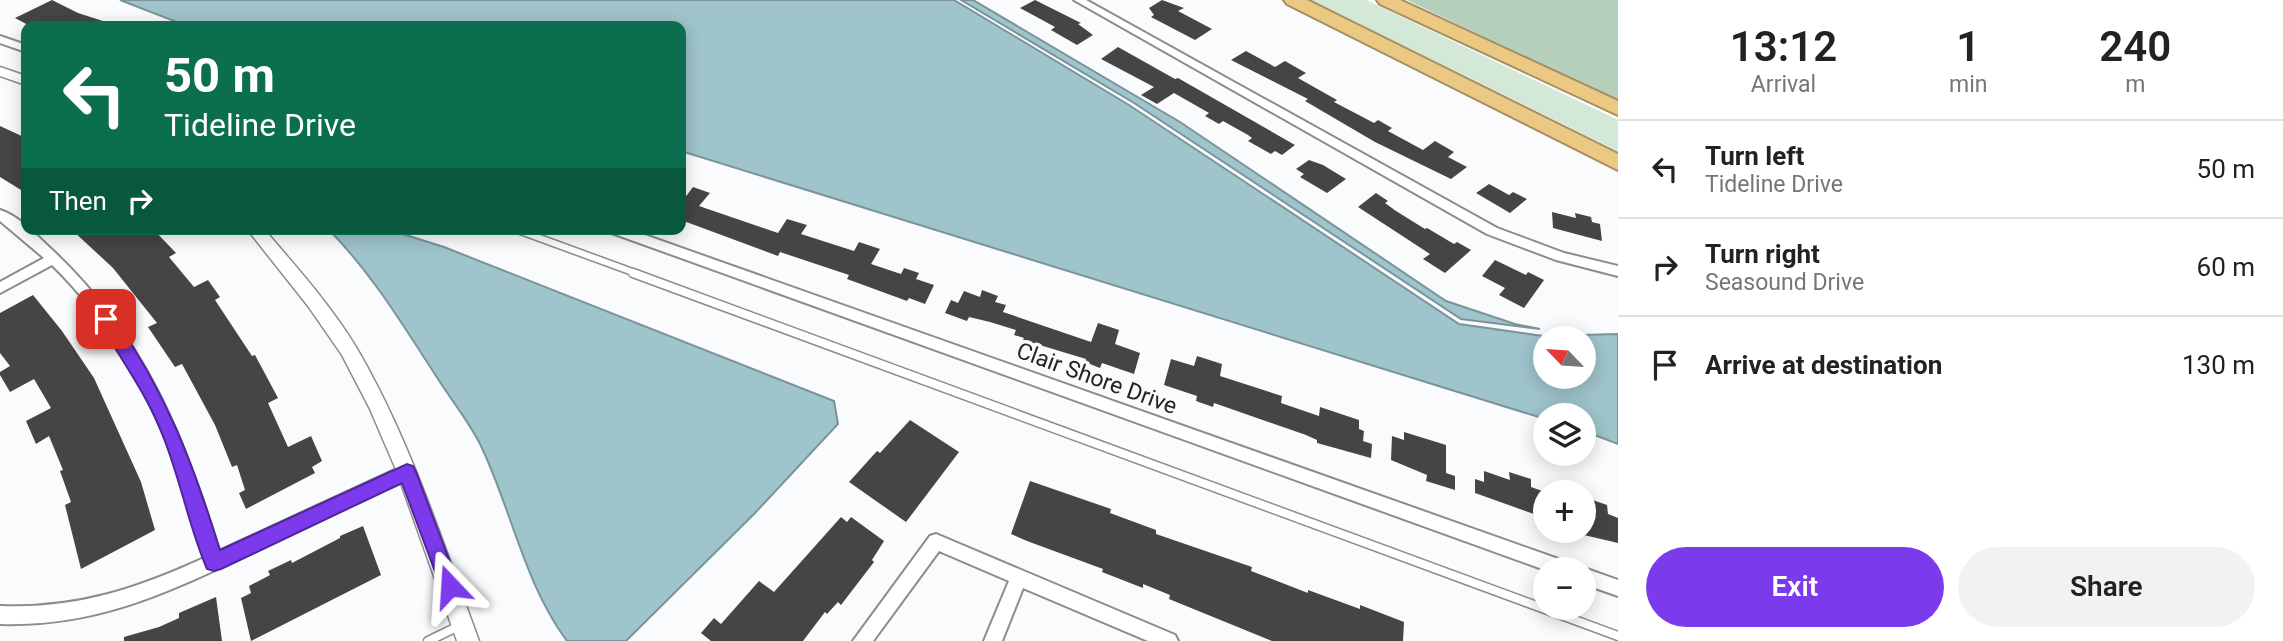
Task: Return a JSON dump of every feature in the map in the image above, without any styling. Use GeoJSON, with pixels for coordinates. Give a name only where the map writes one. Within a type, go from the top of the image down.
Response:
{"type":"FeatureCollection","features":[{"type":"Feature","properties":{"kind":"highway"},"geometry":{"type":"LineString","coordinates":[[1293,0],[1618,163]]}},
{"type":"Feature","properties":{"kind":"highway"},"geometry":{"type":"LineString","coordinates":[[1386,0],[1618,109]]}},
{"type":"Feature","properties":{"kind":"street"},"geometry":{"type":"LineString","coordinates":[[1079,0],[1492,231],[1561,257],[1618,271]]}},
{"type":"Feature","properties":{"kind":"street"},"geometry":{"type":"LineString","coordinates":[[0,39],[21,47]]}},
{"type":"Feature","properties":{"kind":"street"},"geometry":{"type":"LineString","coordinates":[[0,71],[21,79]]}},
{"type":"Feature","properties":{"kind":"street"},"geometry":{"type":"LineString","coordinates":[[0,214],[21,229]]}},
{"type":"Feature","properties":{"kind":"street"},"geometry":{"type":"LineString","coordinates":[[28,235],[54,258],[106,319],[148,385],[185,468],[214,562]]}},
{"type":"Feature","properties":{"kind":"street"},"geometry":{"type":"LineString","coordinates":[[260,235],[314,301],[348,350],[379,407],[407,472],[465,632]]}},
{"type":"Feature","properties":{"kind":"street","name":"Clair Shore Drive"},"geometry":{"type":"LineString","coordinates":[[631,235],[1533,558]]}},
{"type":"Feature","properties":{"kind":"street"},"geometry":{"type":"LineString","coordinates":[[0,288],[54,258]]}},
{"type":"Feature","properties":{"kind":"street"},"geometry":{"type":"LineString","coordinates":[[0,615],[44,615],[124,600],[158,588],[407,472]]}},
{"type":"Feature","properties":{"kind":"street"},"geometry":{"type":"LineString","coordinates":[[862,641],[936,542],[1169,641]]}},
{"type":"Feature","properties":{"kind":"street"},"geometry":{"type":"LineString","coordinates":[[993,641],[1019,577]]}},
{"type":"Feature","properties":{"kind":"street"},"geometry":{"type":"LineString","coordinates":[[1596,580],[1618,588]]}},
{"type":"Feature","properties":{"kind":"lane"},"geometry":{"type":"LineString","coordinates":[[531,235],[1618,636]]}},
{"type":"Feature","properties":{"kind":"lane"},"geometry":{"type":"LineString","coordinates":[[428,641],[465,632]]}},
{"type":"Feature","properties":{"kind":"green space"},"geometry":{"type":"Polygon","coordinates":[[[1311,0],[1366,0],[1618,120],[1618,151],[1311,0]]]}},
{"type":"Feature","properties":{"kind":"green space"},"geometry":{"type":"Polygon","coordinates":[[[1407,0],[1618,0],[1618,101],[1407,0]]]}},
{"type":"Feature","properties":{"kind":"water"},"geometry":{"type":"Polygon","coordinates":[[[120,0],[954,0],[1129,105],[1459,324],[1533,335],[1533,389],[1596,389],[1596,335],[1618,334],[1618,444],[1596,436],[1596,403],[1533,403],[1533,415],[686,153],[686,21],[174,21],[120,0]]]}},
{"type":"Feature","properties":{"kind":"water"},"geometry":{"type":"Polygon","coordinates":[[[961,0],[973,0],[1180,122],[1446,301],[1533,328],[1461,319],[1134,103],[961,0]]]}},
{"type":"Feature","properties":{"kind":"water"},"geometry":{"type":"Polygon","coordinates":[[[334,235],[406,235],[444,247],[834,401],[838,424],[754,514],[626,641],[567,641],[552,619],[529,571],[477,437],[387,301],[334,235]]]}},
{"type":"Feature","properties":{"kind":"building"},"geometry":{"type":"Polygon","coordinates":[[[52,0],[103,21],[21,21],[15,18],[52,0]]]}},
{"type":"Feature","properties":{"kind":"building"},"geometry":{"type":"Polygon","coordinates":[[[1035,0],[1081,23],[1078,24],[1093,35],[1077,45],[1051,30],[1055,27],[1020,8],[1035,0]]]}},
{"type":"Feature","properties":{"kind":"building"},"geometry":{"type":"Polygon","coordinates":[[[1162,0],[1184,8],[1178,11],[1212,29],[1195,40],[1151,17],[1154,15],[1149,8],[1162,0]]]}},
{"type":"Feature","properties":{"kind":"building"},"geometry":{"type":"Polygon","coordinates":[[[1118,47],[1295,145],[1282,155],[1275,151],[1271,154],[1248,141],[1252,138],[1248,135],[1223,121],[1219,124],[1205,116],[1209,113],[1174,93],[1157,104],[1141,95],[1154,87],[1101,59],[1118,47]]]}},
{"type":"Feature","properties":{"kind":"building"},"geometry":{"type":"Polygon","coordinates":[[[1246,51],[1275,67],[1285,61],[1306,73],[1298,78],[1337,100],[1334,102],[1374,123],[1378,120],[1392,128],[1388,131],[1423,150],[1435,141],[1454,152],[1448,157],[1467,167],[1451,179],[1375,142],[1305,101],[1308,99],[1231,60],[1246,51]]]}},
{"type":"Feature","properties":{"kind":"building"},"geometry":{"type":"Polygon","coordinates":[[[0,126],[21,136],[21,190],[0,177],[0,126]]]}},
{"type":"Feature","properties":{"kind":"building"},"geometry":{"type":"Polygon","coordinates":[[[1309,160],[1346,179],[1327,193],[1300,177],[1304,174],[1296,169],[1309,160]]]}},
{"type":"Feature","properties":{"kind":"building"},"geometry":{"type":"Polygon","coordinates":[[[1489,184],[1509,195],[1513,192],[1527,199],[1510,213],[1476,193],[1489,184]]]}},
{"type":"Feature","properties":{"kind":"building"},"geometry":{"type":"Polygon","coordinates":[[[693,187],[710,193],[699,206],[778,233],[787,219],[807,225],[801,234],[854,251],[859,242],[880,249],[871,264],[901,274],[904,268],[919,273],[916,279],[934,285],[925,304],[909,298],[907,301],[847,279],[849,275],[780,252],[778,256],[686,222],[686,196],[693,187]]]}},
{"type":"Feature","properties":{"kind":"building"},"geometry":{"type":"Polygon","coordinates":[[[1376,193],[1388,201],[1385,203],[1425,229],[1471,250],[1445,273],[1423,259],[1430,254],[1358,207],[1376,193]]]}},
{"type":"Feature","properties":{"kind":"building"},"geometry":{"type":"Polygon","coordinates":[[[1552,212],[1576,218],[1575,213],[1591,217],[1592,222],[1600,224],[1602,241],[1553,228],[1552,212]]]}},
{"type":"Feature","properties":{"kind":"building"},"geometry":{"type":"Polygon","coordinates":[[[77,235],[159,235],[176,253],[169,257],[194,287],[208,280],[220,297],[215,300],[252,356],[255,355],[278,398],[268,403],[288,447],[311,436],[322,461],[312,467],[315,473],[246,509],[239,493],[245,490],[237,465],[232,467],[215,425],[182,364],[175,367],[148,327],[157,323],[113,268],[77,235]]]}},
{"type":"Feature","properties":{"kind":"building"},"geometry":{"type":"Polygon","coordinates":[[[1495,260],[1526,275],[1528,272],[1544,280],[1524,308],[1499,295],[1505,288],[1482,276],[1495,260]]]}},
{"type":"Feature","properties":{"kind":"building"},"geometry":{"type":"Polygon","coordinates":[[[982,290],[998,296],[995,302],[1006,305],[1003,312],[1091,342],[1098,323],[1119,330],[1115,344],[1140,353],[1134,374],[1102,363],[1100,368],[1085,362],[1086,359],[1023,340],[1024,338],[1014,335],[1016,330],[969,317],[967,321],[945,313],[951,300],[958,303],[964,291],[980,297],[982,290]]]}},
{"type":"Feature","properties":{"kind":"building"},"geometry":{"type":"Polygon","coordinates":[[[33,295],[94,378],[141,482],[155,530],[81,569],[65,505],[71,502],[60,471],[63,470],[49,436],[36,444],[26,421],[51,408],[34,379],[10,392],[0,375],[0,372],[10,366],[0,353],[0,313],[33,295]]]}},
{"type":"Feature","properties":{"kind":"building"},"geometry":{"type":"Polygon","coordinates":[[[1197,356],[1222,364],[1220,376],[1282,396],[1281,403],[1319,416],[1320,407],[1359,420],[1359,429],[1364,431],[1363,441],[1372,444],[1371,458],[1317,443],[1317,440],[1306,435],[1214,403],[1213,407],[1196,401],[1197,396],[1164,385],[1171,359],[1194,366],[1197,356]]]}},
{"type":"Feature","properties":{"kind":"building"},"geometry":{"type":"Polygon","coordinates":[[[910,420],[959,452],[906,522],[849,482],[910,420]]]}},
{"type":"Feature","properties":{"kind":"building"},"geometry":{"type":"Polygon","coordinates":[[[1404,432],[1446,445],[1446,473],[1455,476],[1455,490],[1426,481],[1427,475],[1391,460],[1392,436],[1404,440],[1404,432]]]}},
{"type":"Feature","properties":{"kind":"building"},"geometry":{"type":"Polygon","coordinates":[[[1484,471],[1510,480],[1509,472],[1531,479],[1533,514],[1475,493],[1475,479],[1484,482],[1484,471]]]}},
{"type":"Feature","properties":{"kind":"building"},"geometry":{"type":"Polygon","coordinates":[[[1030,481],[1111,509],[1110,513],[1156,530],[1156,534],[1252,567],[1251,571],[1308,593],[1308,590],[1360,609],[1360,605],[1404,622],[1403,641],[1272,641],[1169,599],[1170,595],[1143,584],[1143,588],[1102,572],[1103,569],[1027,541],[1011,534],[1030,481]]]}},
{"type":"Feature","properties":{"kind":"building"},"geometry":{"type":"Polygon","coordinates":[[[1596,501],[1607,505],[1608,514],[1618,518],[1618,543],[1596,538],[1596,501]]]}},
{"type":"Feature","properties":{"kind":"building"},"geometry":{"type":"Polygon","coordinates":[[[841,517],[847,522],[851,517],[884,541],[872,560],[874,562],[841,605],[838,602],[827,614],[825,612],[803,641],[711,641],[701,633],[714,618],[721,624],[759,581],[774,592],[841,517]]]}},
{"type":"Feature","properties":{"kind":"building"},"geometry":{"type":"Polygon","coordinates":[[[363,526],[381,575],[251,641],[241,598],[251,593],[249,586],[270,575],[268,571],[291,560],[292,563],[363,526]]]}},
{"type":"Feature","properties":{"kind":"building"},"geometry":{"type":"Polygon","coordinates":[[[216,597],[222,641],[124,641],[124,637],[159,627],[179,618],[179,613],[216,597]]]}},
{"type":"Feature","properties":{"kind":"route"},"geometry":{"type":"LineString","coordinates":[[106,319],[148,385],[168,426],[185,468],[214,562],[407,472],[450,586]]}}]}
